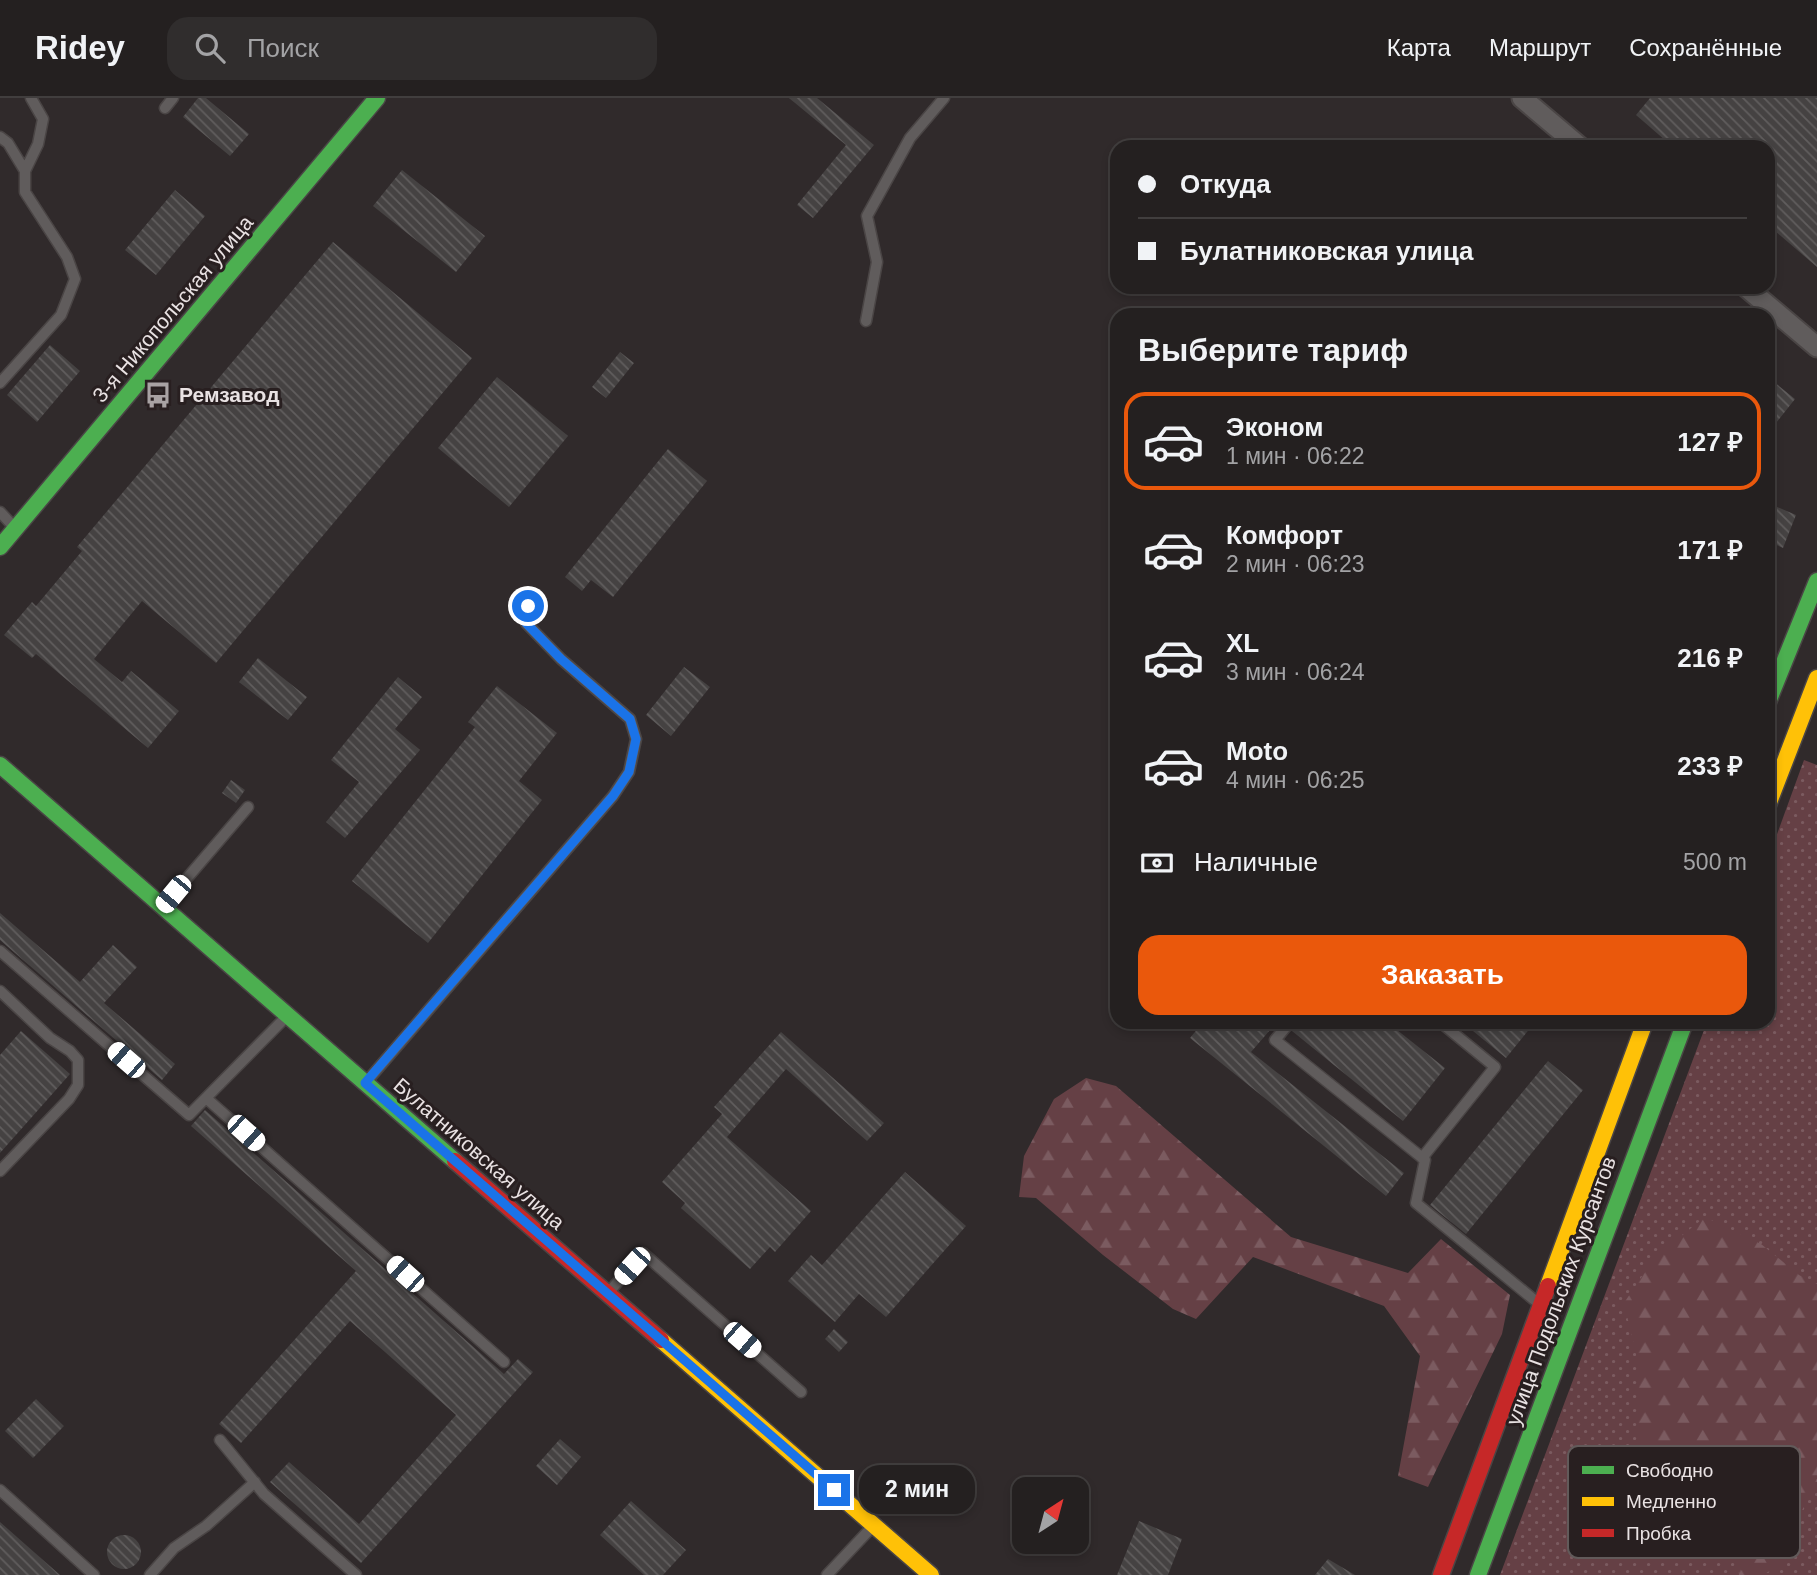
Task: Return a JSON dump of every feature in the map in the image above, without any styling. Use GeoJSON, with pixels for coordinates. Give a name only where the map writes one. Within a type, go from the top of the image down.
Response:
{"type":"FeatureCollection","features":[{"type":"Feature","properties":{"kind":"street","name":"3-я Никопольская улица"},"geometry":{"type":"LineString","coordinates":[[0,547],[377,98]]}},
{"type":"Feature","properties":{"kind":"street"},"geometry":{"type":"LineString","coordinates":[[1522,98],[1572,140]]}},
{"type":"Feature","properties":{"kind":"street"},"geometry":{"type":"LineString","coordinates":[[1754,294],[1771,308]]}},
{"type":"Feature","properties":{"kind":"street"},"geometry":{"type":"LineString","coordinates":[[1775,312],[1817,347]]}},
{"type":"Feature","properties":{"kind":"street"},"geometry":{"type":"LineString","coordinates":[[1775,685],[1817,581]]}},
{"type":"Feature","properties":{"kind":"street"},"geometry":{"type":"LineString","coordinates":[[1775,787],[1817,678]]}},
{"type":"Feature","properties":{"kind":"street","name":"Булатниковская улица"},"geometry":{"type":"LineString","coordinates":[[0,765],[931,1575]]}},
{"type":"Feature","properties":{"kind":"street","name":"улица Подольских Курсантов"},"geometry":{"type":"LineString","coordinates":[[1441,1575],[1643,1029]]}},
{"type":"Feature","properties":{"kind":"street","name":"улица Подольских Курсантов"},"geometry":{"type":"LineString","coordinates":[[1478,1575],[1682,1029]]}},
{"type":"Feature","properties":{"kind":"lane"},"geometry":{"type":"LineString","coordinates":[[0,383],[61,315],[75,279],[67,257],[25,192],[25,171],[38,144],[43,119],[31,98]]}},
{"type":"Feature","properties":{"kind":"lane"},"geometry":{"type":"LineString","coordinates":[[165,108],[173,98]]}},
{"type":"Feature","properties":{"kind":"lane"},"geometry":{"type":"LineString","coordinates":[[866,321],[877,262],[867,216],[910,138],[944,98]]}},
{"type":"Feature","properties":{"kind":"lane"},"geometry":{"type":"LineString","coordinates":[[0,137],[8,144],[25,171]]}},
{"type":"Feature","properties":{"kind":"lane"},"geometry":{"type":"LineString","coordinates":[[0,512],[16,528]]}},
{"type":"Feature","properties":{"kind":"lane"},"geometry":{"type":"LineString","coordinates":[[365,1083],[613,796],[629,772],[636,739],[630,719],[561,659],[526,623],[528,606]]}},
{"type":"Feature","properties":{"kind":"lane"},"geometry":{"type":"LineString","coordinates":[[162,907],[248,807]]}},
{"type":"Feature","properties":{"kind":"lane"},"geometry":{"type":"LineString","coordinates":[[0,951],[189,1115],[287,1015]]}},
{"type":"Feature","properties":{"kind":"lane"},"geometry":{"type":"LineString","coordinates":[[0,991],[78,1060],[78,1085],[69,1099],[0,1171]]}},
{"type":"Feature","properties":{"kind":"lane"},"geometry":{"type":"LineString","coordinates":[[1284,1029],[1275,1040],[1425,1160],[1416,1203],[1540,1304]]}},
{"type":"Feature","properties":{"kind":"lane"},"geometry":{"type":"LineString","coordinates":[[1422,1158],[1495,1067],[1449,1029]]}},
{"type":"Feature","properties":{"kind":"lane"},"geometry":{"type":"LineString","coordinates":[[206,1098],[504,1362]]}},
{"type":"Feature","properties":{"kind":"lane"},"geometry":{"type":"LineString","coordinates":[[607,1293],[643,1253],[801,1392]]}},
{"type":"Feature","properties":{"kind":"lane"},"geometry":{"type":"LineString","coordinates":[[220,1440],[264,1494],[356,1575]]}},
{"type":"Feature","properties":{"kind":"lane"},"geometry":{"type":"LineString","coordinates":[[150,1575],[174,1548],[206,1526],[255,1482]]}},
{"type":"Feature","properties":{"kind":"lane"},"geometry":{"type":"LineString","coordinates":[[0,1490],[94,1575]]}},
{"type":"Feature","properties":{"kind":"lane"},"geometry":{"type":"LineString","coordinates":[[827,1575],[874,1525]]}},
{"type":"Feature","properties":{"kind":"green space"},"geometry":{"type":"Polygon","coordinates":[[[1804,760],[1817,765],[1817,1575],[1500,1575],[1704,1029],[1775,1029],[1775,840],[1804,760]]]}},
{"type":"Feature","properties":{"kind":"green space"},"geometry":{"type":"Polygon","coordinates":[[[1086,1078],[1116,1086],[1291,1237],[1408,1273],[1441,1239],[1510,1295],[1502,1334],[1428,1487],[1398,1476],[1420,1356],[1384,1306],[1253,1257],[1196,1319],[1173,1309],[1103,1255],[1036,1198],[1019,1197],[1024,1156],[1054,1099],[1086,1078]]]}},
{"type":"Feature","properties":{"kind":"green space"},"geometry":{"type":"Polygon","coordinates":[[[1705,1217],[1761,1244],[1799,1275],[1817,1284],[1817,1478],[1800,1515],[1800,1446],[1638,1446],[1639,1366],[1624,1303],[1655,1257],[1705,1217]]]}},
{"type":"Feature","properties":{"kind":"green space"},"geometry":{"type":"Polygon","coordinates":[[[1734,1558],[1780,1558],[1776,1567],[1763,1575],[1739,1575],[1734,1558]]]}},
{"type":"Feature","properties":{"kind":"building"},"geometry":{"type":"Polygon","coordinates":[[[198,98],[206,98],[249,134],[230,156],[183,117],[198,98]]]}},
{"type":"Feature","properties":{"kind":"building"},"geometry":{"type":"Polygon","coordinates":[[[789,98],[817,98],[874,145],[813,218],[797,205],[846,145],[789,98]]]}},
{"type":"Feature","properties":{"kind":"building"},"geometry":{"type":"Polygon","coordinates":[[[1650,98],[1817,98],[1817,267],[1775,231],[1775,140],[1665,140],[1636,115],[1650,98]]]}},
{"type":"Feature","properties":{"kind":"building"},"geometry":{"type":"Polygon","coordinates":[[[402,170],[485,236],[456,272],[373,206],[402,170]]]}},
{"type":"Feature","properties":{"kind":"building"},"geometry":{"type":"Polygon","coordinates":[[[175,190],[205,216],[156,275],[125,250],[175,190]]]}},
{"type":"Feature","properties":{"kind":"building"},"geometry":{"type":"Polygon","coordinates":[[[333,242],[472,358],[216,663],[142,601],[94,659],[122,682],[131,671],[179,711],[148,748],[36,654],[32,658],[4,635],[32,602],[36,606],[82,551],[77,547],[333,242]]]}},
{"type":"Feature","properties":{"kind":"building"},"geometry":{"type":"Polygon","coordinates":[[[50,345],[80,371],[37,422],[7,395],[50,345]]]}},
{"type":"Feature","properties":{"kind":"building"},"geometry":{"type":"Polygon","coordinates":[[[620,352],[634,363],[606,398],[592,387],[620,352]]]}},
{"type":"Feature","properties":{"kind":"building"},"geometry":{"type":"Polygon","coordinates":[[[497,377],[568,436],[509,507],[438,448],[497,377]]]}},
{"type":"Feature","properties":{"kind":"building"},"geometry":{"type":"Polygon","coordinates":[[[1775,383],[1795,399],[1775,424],[1775,383]]]}},
{"type":"Feature","properties":{"kind":"building"},"geometry":{"type":"Polygon","coordinates":[[[668,449],[707,481],[613,597],[591,580],[582,591],[565,577],[668,449]]]}},
{"type":"Feature","properties":{"kind":"building"},"geometry":{"type":"Polygon","coordinates":[[[1775,506],[1796,515],[1783,548],[1775,544],[1775,506]]]}},
{"type":"Feature","properties":{"kind":"building"},"geometry":{"type":"Polygon","coordinates":[[[258,658],[307,697],[288,720],[239,682],[258,658]]]}},
{"type":"Feature","properties":{"kind":"building"},"geometry":{"type":"Polygon","coordinates":[[[684,667],[710,687],[671,736],[646,715],[684,667]]]}},
{"type":"Feature","properties":{"kind":"building"},"geometry":{"type":"Polygon","coordinates":[[[398,677],[422,697],[395,729],[420,750],[345,838],[326,822],[359,782],[331,760],[398,677]]]}},
{"type":"Feature","properties":{"kind":"building"},"geometry":{"type":"Polygon","coordinates":[[[497,686],[557,733],[519,781],[542,800],[428,943],[352,881],[475,727],[468,722],[497,686]]]}},
{"type":"Feature","properties":{"kind":"building"},"geometry":{"type":"Polygon","coordinates":[[[231,780],[245,790],[236,803],[222,793],[231,780]]]}},
{"type":"Feature","properties":{"kind":"building"},"geometry":{"type":"Polygon","coordinates":[[[0,913],[80,982],[113,945],[137,967],[104,1003],[175,1064],[162,1080],[0,940],[0,913]]]}},
{"type":"Feature","properties":{"kind":"building"},"geometry":{"type":"Polygon","coordinates":[[[1197,1029],[1271,1029],[1251,1052],[1404,1173],[1386,1196],[1190,1038],[1197,1029]]]}},
{"type":"Feature","properties":{"kind":"building"},"geometry":{"type":"Polygon","coordinates":[[[1396,1029],[1445,1068],[1403,1121],[1292,1031],[1396,1029]]]}},
{"type":"Feature","properties":{"kind":"building"},"geometry":{"type":"Polygon","coordinates":[[[1471,1029],[1529,1029],[1506,1058],[1471,1029]]]}},
{"type":"Feature","properties":{"kind":"building"},"geometry":{"type":"Polygon","coordinates":[[[21,1031],[70,1074],[0,1153],[0,1055],[21,1031]]]}},
{"type":"Feature","properties":{"kind":"building"},"geometry":{"type":"Polygon","coordinates":[[[781,1032],[884,1123],[867,1141],[786,1069],[727,1137],[811,1211],[775,1252],[770,1247],[750,1269],[681,1208],[685,1203],[662,1182],[722,1114],[714,1107],[781,1032]]]}},
{"type":"Feature","properties":{"kind":"building"},"geometry":{"type":"Polygon","coordinates":[[[1548,1061],[1583,1090],[1466,1234],[1430,1205],[1548,1061]]]}},
{"type":"Feature","properties":{"kind":"building"},"geometry":{"type":"Polygon","coordinates":[[[205,1110],[504,1374],[518,1359],[533,1372],[361,1563],[270,1482],[289,1462],[359,1524],[456,1415],[350,1321],[241,1443],[219,1424],[356,1271],[191,1126],[205,1110]]]}},
{"type":"Feature","properties":{"kind":"building"},"geometry":{"type":"Polygon","coordinates":[[[905,1172],[966,1226],[886,1317],[859,1294],[835,1322],[788,1281],[811,1255],[822,1265],[905,1172]]]}},
{"type":"Feature","properties":{"kind":"building"},"geometry":{"type":"Polygon","coordinates":[[[834,1329],[848,1342],[839,1352],[825,1339],[834,1329]]]}},
{"type":"Feature","properties":{"kind":"building"},"geometry":{"type":"Polygon","coordinates":[[[36,1399],[64,1426],[33,1458],[5,1431],[36,1399]]]}},
{"type":"Feature","properties":{"kind":"building"},"geometry":{"type":"Polygon","coordinates":[[[560,1439],[581,1457],[557,1485],[536,1466],[560,1439]]]}},
{"type":"Feature","properties":{"kind":"building"},"geometry":{"type":"Polygon","coordinates":[[[631,1501],[686,1550],[663,1575],[644,1575],[600,1535],[631,1501]]]}},
{"type":"Feature","properties":{"kind":"building"},"geometry":{"type":"Polygon","coordinates":[[[1139,1521],[1182,1539],[1168,1575],[1117,1575],[1139,1521]]]}},
{"type":"Feature","properties":{"kind":"building"},"geometry":{"type":"Polygon","coordinates":[[[0,1522],[60,1575],[0,1575],[0,1522]]]}},
{"type":"Feature","properties":{"kind":"building"},"geometry":{"type":"Polygon","coordinates":[[[124,1535],[136,1540],[141,1552],[136,1564],[124,1569],[112,1564],[107,1552],[112,1540],[124,1535]]]}},
{"type":"Feature","properties":{"kind":"building"},"geometry":{"type":"Polygon","coordinates":[[[1328,1559],[1355,1575],[1315,1575],[1328,1559]]]}},
{"type":"Feature","properties":{"kind":"traffic: fast"},"geometry":{"type":"LineString","coordinates":[[0,547],[377,98]]}},
{"type":"Feature","properties":{"kind":"traffic: fast"},"geometry":{"type":"LineString","coordinates":[[1775,685],[1817,581]]}},
{"type":"Feature","properties":{"kind":"traffic: fast"},"geometry":{"type":"LineString","coordinates":[[0,765],[455,1161]]}},
{"type":"Feature","properties":{"kind":"traffic: fast"},"geometry":{"type":"LineString","coordinates":[[1478,1575],[1682,1029]]}},
{"type":"Feature","properties":{"kind":"traffic: slow"},"geometry":{"type":"LineString","coordinates":[[1775,787],[1817,678]]}},
{"type":"Feature","properties":{"kind":"traffic: slow"},"geometry":{"type":"LineString","coordinates":[[1548,1286],[1642,1029]]}},
{"type":"Feature","properties":{"kind":"traffic: slow"},"geometry":{"type":"LineString","coordinates":[[661,1340],[931,1575]]}},
{"type":"Feature","properties":{"kind":"traffic: jam"},"geometry":{"type":"LineString","coordinates":[[455,1161],[661,1340]]}},
{"type":"Feature","properties":{"kind":"traffic: jam"},"geometry":{"type":"LineString","coordinates":[[1441,1575],[1548,1286]]}},
{"type":"Feature","properties":{"kind":"place","name":"Ремзавод"},"geometry":{"type":"Point","coordinates":[158,395]}},
{"type":"Feature","properties":{"kind":"route"},"geometry":{"type":"LineString","coordinates":[[528,606],[526,623],[561,659],[630,719],[636,739],[629,772],[613,796],[365,1083],[834,1490]]}}]}
